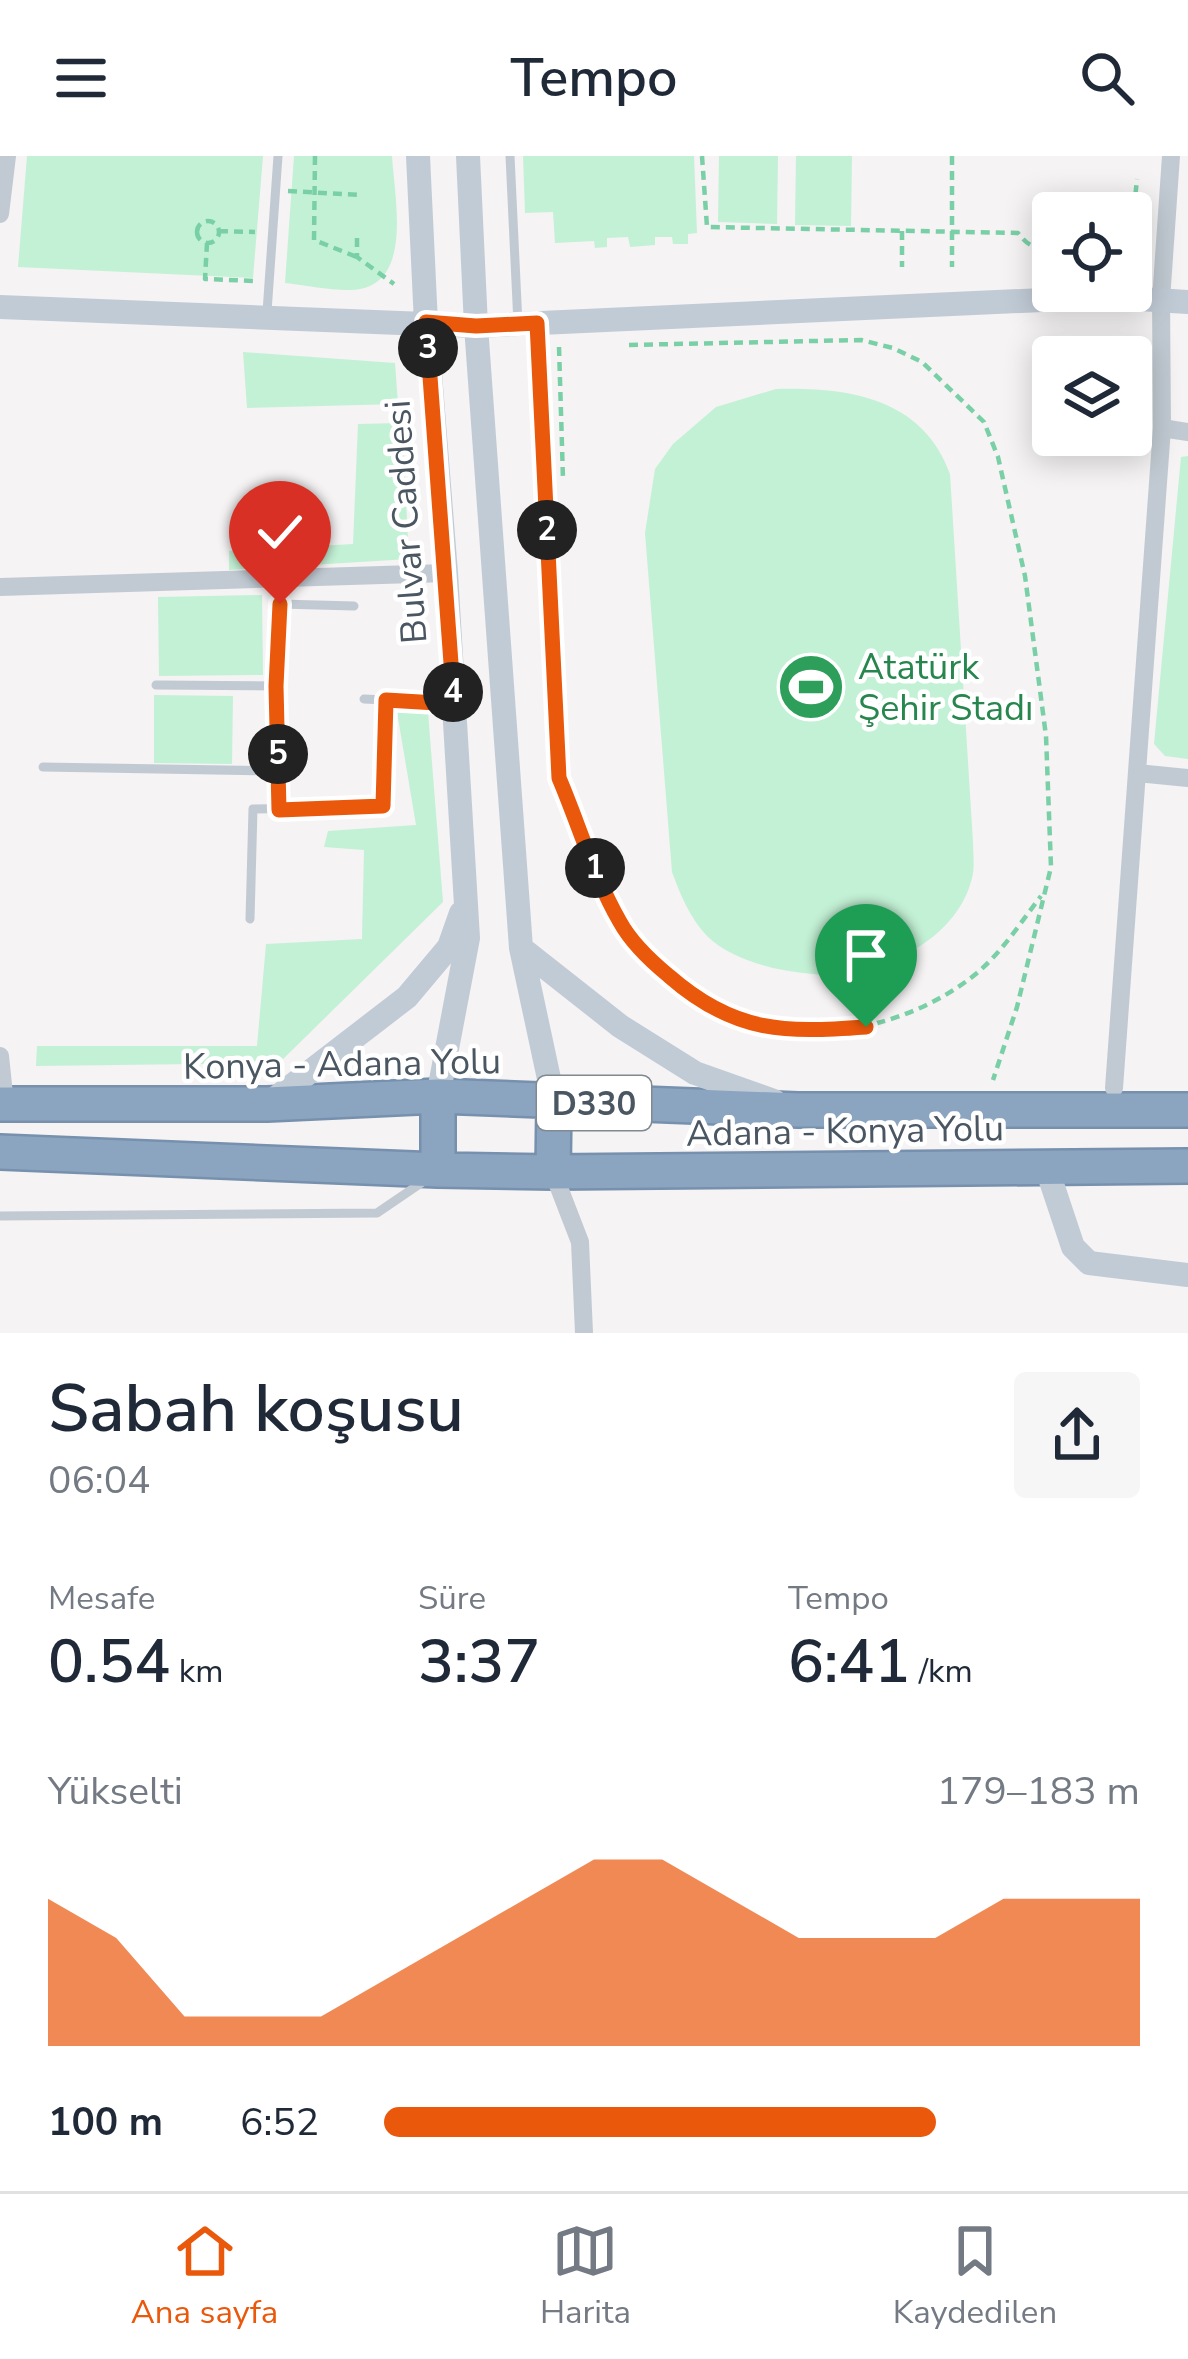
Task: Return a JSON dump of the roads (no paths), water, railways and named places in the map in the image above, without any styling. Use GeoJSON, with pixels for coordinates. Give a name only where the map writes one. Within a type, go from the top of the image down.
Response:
{"type":"FeatureCollection","features":[{"type":"Feature","properties":{"kind":"highway","name":"Konya - Adana Yolu"},"geometry":{"type":"LineString","coordinates":[[3,1104],[267,1104],[438,1096],[799,1110],[1188,1110]]}},
{"type":"Feature","properties":{"kind":"highway"},"geometry":{"type":"LineString","coordinates":[[438,1096],[438,1170]]}},
{"type":"Feature","properties":{"kind":"highway"},"geometry":{"type":"LineString","coordinates":[[553,1172],[554,1102]]}},
{"type":"Feature","properties":{"kind":"highway","name":"Adana - Konya Yolu"},"geometry":{"type":"LineString","coordinates":[[0,1152],[553,1172],[1188,1166]]}},
{"type":"Feature","properties":{"kind":"main road","name":"Bulvar Caddesi"},"geometry":{"type":"LineString","coordinates":[[418,156],[468,938],[438,1096]]}},
{"type":"Feature","properties":{"kind":"main road"},"geometry":{"type":"LineString","coordinates":[[468,156],[521,948],[554,1102]]}},
{"type":"Feature","properties":{"kind":"main road"},"geometry":{"type":"LineString","coordinates":[[0,307],[476,326],[1107,298],[1188,302]]}},
{"type":"Feature","properties":{"kind":"main road"},"geometry":{"type":"LineString","coordinates":[[267,1104],[406,997],[449,947],[466,899]]}},
{"type":"Feature","properties":{"kind":"main road"},"geometry":{"type":"LineString","coordinates":[[521,948],[620,1026],[695,1073],[799,1110]]}},
{"type":"Feature","properties":{"kind":"main road"},"geometry":{"type":"LineString","coordinates":[[1046,1166],[1073,1247],[1089,1262],[1188,1275]]}},
{"type":"Feature","properties":{"kind":"street"},"geometry":{"type":"LineString","coordinates":[[0,214],[7,156]]}},
{"type":"Feature","properties":{"kind":"street"},"geometry":{"type":"LineString","coordinates":[[1114,1088],[1162,428],[1161,300],[1171,156]]}},
{"type":"Feature","properties":{"kind":"street"},"geometry":{"type":"LineString","coordinates":[[1162,428],[1188,432]]}},
{"type":"Feature","properties":{"kind":"street"},"geometry":{"type":"LineString","coordinates":[[0,587],[446,572]]}},
{"type":"Feature","properties":{"kind":"street"},"geometry":{"type":"LineString","coordinates":[[1137,772],[1188,778]]}},
{"type":"Feature","properties":{"kind":"street"},"geometry":{"type":"LineString","coordinates":[[0,1056],[3,1104]]}},
{"type":"Feature","properties":{"kind":"street"},"geometry":{"type":"LineString","coordinates":[[553,1172],[580,1242],[584,1333]]}},
{"type":"Feature","properties":{"kind":"lane"},"geometry":{"type":"LineString","coordinates":[[266,318],[278,156]]}},
{"type":"Feature","properties":{"kind":"lane"},"geometry":{"type":"LineString","coordinates":[[510,156],[528,323],[559,778]]}},
{"type":"Feature","properties":{"kind":"lane"},"geometry":{"type":"LineString","coordinates":[[279,810],[276,686],[280,604],[354,606]]}},
{"type":"Feature","properties":{"kind":"lane"},"geometry":{"type":"LineString","coordinates":[[156,685],[276,686]]}},
{"type":"Feature","properties":{"kind":"lane"},"geometry":{"type":"LineString","coordinates":[[364,699],[454,704]]}},
{"type":"Feature","properties":{"kind":"lane"},"geometry":{"type":"LineString","coordinates":[[250,919],[253,808],[383,806],[386,700]]}},
{"type":"Feature","properties":{"kind":"lane"},"geometry":{"type":"LineString","coordinates":[[43,766],[278,771]]}},
{"type":"Feature","properties":{"kind":"lane"},"geometry":{"type":"LineString","coordinates":[[0,1216],[377,1213],[438,1170]]}},
{"type":"Feature","properties":{"kind":"place","name":"Atatürk Şehir Stadı"},"geometry":{"type":"Point","coordinates":[811,687]}}]}
